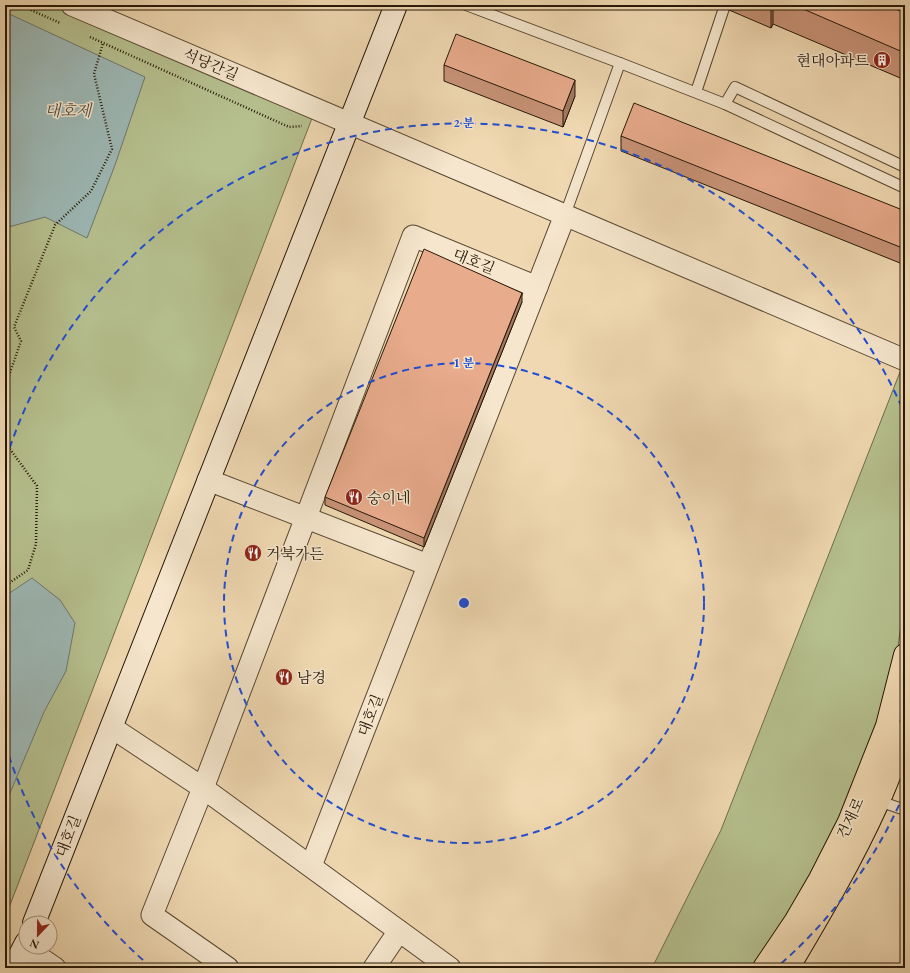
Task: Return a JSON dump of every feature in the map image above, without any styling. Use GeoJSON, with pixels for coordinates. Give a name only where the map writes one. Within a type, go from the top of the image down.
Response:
{"type":"FeatureCollection","features":[{"type":"Feature","properties":{"kind":"main road","name":"건재로"},"geometry":{"type":"LineString","coordinates":[[764,968],[795,922],[820,879],[849,822],[875,761],[887,726],[905,655]]}},
{"type":"Feature","properties":{"kind":"main road","name":"건재로"},"geometry":{"type":"LineString","coordinates":[[788,968],[830,897],[857,847],[879,801],[905,731]]}},
{"type":"Feature","properties":{"kind":"street","name":"석당간길"},"geometry":{"type":"LineString","coordinates":[[72,5],[905,360]]}},
{"type":"Feature","properties":{"kind":"street","name":"대호길"},"geometry":{"type":"LineString","coordinates":[[37,915],[396,5]]}},
{"type":"Feature","properties":{"kind":"street"},"geometry":{"type":"LineString","coordinates":[[537,287],[565,215]]}},
{"type":"Feature","properties":{"kind":"street","name":"대호길"},"geometry":{"type":"LineString","coordinates":[[228,968],[152,915],[203,788],[413,236],[537,287],[311,866]]}},
{"type":"Feature","properties":{"kind":"street"},"geometry":{"type":"LineString","coordinates":[[208,480],[428,565]]}},
{"type":"Feature","properties":{"kind":"street"},"geometry":{"type":"LineString","coordinates":[[111,727],[203,788],[450,968]]}},
{"type":"Feature","properties":{"kind":"street"},"geometry":{"type":"LineString","coordinates":[[374,968],[399,931]]}},
{"type":"Feature","properties":{"kind":"street"},"geometry":{"type":"LineString","coordinates":[[13,968],[20,955]]}},
{"type":"Feature","properties":{"kind":"street"},"geometry":{"type":"LineString","coordinates":[[38,955],[55,968]]}},
{"type":"Feature","properties":{"kind":"lane"},"geometry":{"type":"LineString","coordinates":[[466,5],[725,104],[905,188]]}},
{"type":"Feature","properties":{"kind":"lane"},"geometry":{"type":"LineString","coordinates":[[696,92],[725,5]]}},
{"type":"Feature","properties":{"kind":"lane"},"geometry":{"type":"LineString","coordinates":[[565,215],[620,63]]}},
{"type":"Feature","properties":{"kind":"lane"},"geometry":{"type":"LineString","coordinates":[[725,104],[735,87],[905,167]]}},
{"type":"Feature","properties":{"kind":"lane"},"geometry":{"type":"LineString","coordinates":[[879,801],[905,810]]}},
{"type":"Feature","properties":{"kind":"path"},"geometry":{"type":"LineString","coordinates":[[5,387],[21,341],[14,327],[55,225],[90,191],[112,149],[94,74],[103,43]]}},
{"type":"Feature","properties":{"kind":"path"},"geometry":{"type":"LineString","coordinates":[[5,432],[7,445],[37,486],[36,544],[28,570],[5,586]]}},
{"type":"Feature","properties":{"kind":"green space"},"geometry":{"type":"Polygon","coordinates":[[[5,5],[53,5],[314,113],[5,918],[5,5]]]}},
{"type":"Feature","properties":{"kind":"green space"},"geometry":{"type":"Polygon","coordinates":[[[900,372],[905,376],[905,594],[897,654],[889,692],[831,841],[757,968],[652,968],[721,830],[900,372]]]}},
{"type":"Feature","properties":{"kind":"water","name":"대호제"},"geometry":{"type":"Polygon","coordinates":[[[5,12],[145,77],[115,165],[87,238],[45,217],[5,228],[5,12]]]}},
{"type":"Feature","properties":{"kind":"water"},"geometry":{"type":"Polygon","coordinates":[[[32,578],[60,600],[75,623],[66,671],[44,712],[5,805],[5,596],[32,578]]]}},
{"type":"Feature","properties":{"kind":"building"},"geometry":{"type":"Polygon","coordinates":[[[794,5],[886,5],[905,13],[905,53],[794,5]]]}},
{"type":"Feature","properties":{"kind":"building"},"geometry":{"type":"Polygon","coordinates":[[[456,34],[575,80],[563,111],[444,65],[456,34]]]}},
{"type":"Feature","properties":{"kind":"building"},"geometry":{"type":"Polygon","coordinates":[[[634,103],[905,211],[905,249],[621,136],[634,103]]]}},
{"type":"Feature","properties":{"kind":"building"},"geometry":{"type":"Polygon","coordinates":[[[424,249],[522,293],[424,538],[325,497],[424,249]]]}},
{"type":"Feature","properties":{"kind":"place","name":"현대아파트"},"geometry":{"type":"Point","coordinates":[882,60]}},
{"type":"Feature","properties":{"kind":"place","name":"숭이네"},"geometry":{"type":"Point","coordinates":[354,497]}},
{"type":"Feature","properties":{"kind":"place","name":"거북가든"},"geometry":{"type":"Point","coordinates":[253,553]}},
{"type":"Feature","properties":{"kind":"place","name":"남경"},"geometry":{"type":"Point","coordinates":[284,677]}}]}
